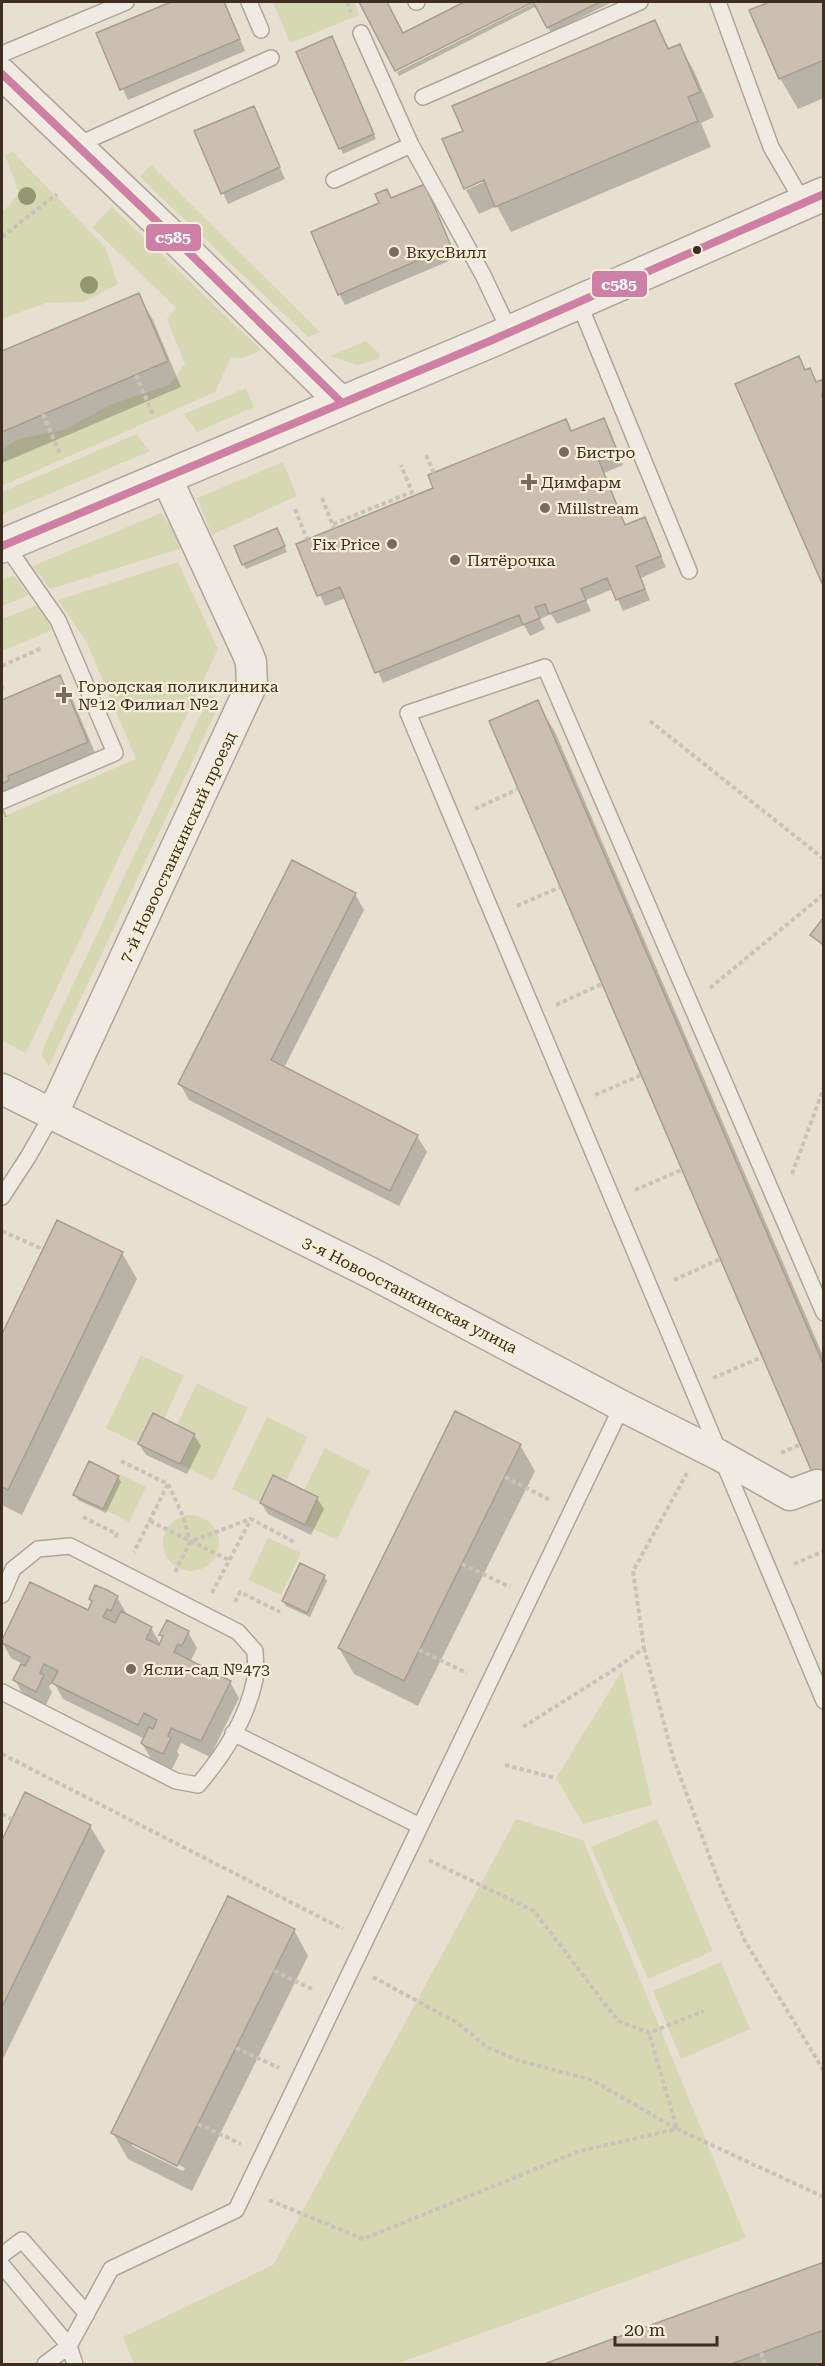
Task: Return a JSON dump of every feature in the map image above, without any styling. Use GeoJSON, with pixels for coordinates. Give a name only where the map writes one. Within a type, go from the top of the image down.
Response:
{"type":"FeatureCollection","features":[{"type":"Feature","properties":{"kind":"street"},"geometry":{"type":"LineString","coordinates":[[2,74],[170,234],[342,403]]}},
{"type":"Feature","properties":{"kind":"street"},"geometry":{"type":"LineString","coordinates":[[3,545],[579,303],[813,198]]}},
{"type":"Feature","properties":{"kind":"street","name":"7-й Новоостанкинский проезд"},"geometry":{"type":"LineString","coordinates":[[52,1115],[252,684],[247,652],[166,477]]}},
{"type":"Feature","properties":{"kind":"street","name":"3-я Новоостанкинская улица"},"geometry":{"type":"LineString","coordinates":[[2,1089],[371,1273],[710,1450],[790,1495],[812,1488]]}},
{"type":"Feature","properties":{"kind":"lane"},"geometry":{"type":"LineString","coordinates":[[2,54],[126,2]]}},
{"type":"Feature","properties":{"kind":"lane"},"geometry":{"type":"LineString","coordinates":[[249,2],[261,30]]}},
{"type":"Feature","properties":{"kind":"lane"},"geometry":{"type":"LineString","coordinates":[[423,97],[640,2]]}},
{"type":"Feature","properties":{"kind":"lane"},"geometry":{"type":"LineString","coordinates":[[718,2],[771,147],[813,198]]}},
{"type":"Feature","properties":{"kind":"lane"},"geometry":{"type":"LineString","coordinates":[[361,33],[411,146],[483,275],[510,332]]}},
{"type":"Feature","properties":{"kind":"lane"},"geometry":{"type":"LineString","coordinates":[[75,146],[272,58]]}},
{"type":"Feature","properties":{"kind":"lane"},"geometry":{"type":"LineString","coordinates":[[334,180],[411,146]]}},
{"type":"Feature","properties":{"kind":"lane"},"geometry":{"type":"LineString","coordinates":[[579,303],[689,572]]}},
{"type":"Feature","properties":{"kind":"lane"},"geometry":{"type":"LineString","coordinates":[[2,801],[115,753],[58,620],[3,545]]}},
{"type":"Feature","properties":{"kind":"lane"},"geometry":{"type":"LineString","coordinates":[[824,1313],[545,667],[408,713],[710,1450],[824,1701]]}},
{"type":"Feature","properties":{"kind":"lane"},"geometry":{"type":"LineString","coordinates":[[2,1197],[52,1115]]}},
{"type":"Feature","properties":{"kind":"lane"},"geometry":{"type":"LineString","coordinates":[[45,2364],[69,2346],[111,2270],[236,2210],[622,1406]]}},
{"type":"Feature","properties":{"kind":"lane"},"geometry":{"type":"LineString","coordinates":[[2,1692],[176,1781],[198,1785],[216,1764],[233,1733],[244,1711],[255,1677],[255,1651],[238,1632],[70,1546],[38,1549],[13,1569],[3,1587]]}},
{"type":"Feature","properties":{"kind":"lane"},"geometry":{"type":"LineString","coordinates":[[233,1733],[420,1826]]}},
{"type":"Feature","properties":{"kind":"lane"},"geometry":{"type":"LineString","coordinates":[[2,2255],[22,2240],[87,2314]]}},
{"type":"Feature","properties":{"kind":"lane"},"geometry":{"type":"LineString","coordinates":[[2,2265],[69,2346],[75,2364]]}},
{"type":"Feature","properties":{"kind":"path"},"geometry":{"type":"LineString","coordinates":[[2,237],[57,194]]}},
{"type":"Feature","properties":{"kind":"path"},"geometry":{"type":"LineString","coordinates":[[136,375],[153,415]]}},
{"type":"Feature","properties":{"kind":"path"},"geometry":{"type":"LineString","coordinates":[[43,414],[60,454]]}},
{"type":"Feature","properties":{"kind":"path"},"geometry":{"type":"LineString","coordinates":[[426,455],[434,473]]}},
{"type":"Feature","properties":{"kind":"path"},"geometry":{"type":"LineString","coordinates":[[322,498],[334,526],[412,492],[401,465]]}},
{"type":"Feature","properties":{"kind":"path"},"geometry":{"type":"LineString","coordinates":[[295,509],[307,539]]}},
{"type":"Feature","properties":{"kind":"path"},"geometry":{"type":"LineString","coordinates":[[2,666],[66,638]]}},
{"type":"Feature","properties":{"kind":"path"},"geometry":{"type":"LineString","coordinates":[[650,721],[824,859]]}},
{"type":"Feature","properties":{"kind":"path"},"geometry":{"type":"LineString","coordinates":[[468,812],[518,789]]}},
{"type":"Feature","properties":{"kind":"path"},"geometry":{"type":"LineString","coordinates":[[510,910],[560,887]]}},
{"type":"Feature","properties":{"kind":"path"},"geometry":{"type":"LineString","coordinates":[[691,1004],[824,894]]}},
{"type":"Feature","properties":{"kind":"path"},"geometry":{"type":"LineString","coordinates":[[552,1007],[602,984]]}},
{"type":"Feature","properties":{"kind":"path"},"geometry":{"type":"LineString","coordinates":[[591,1097],[641,1075]]}},
{"type":"Feature","properties":{"kind":"path"},"geometry":{"type":"LineString","coordinates":[[779,1210],[824,1087]]}},
{"type":"Feature","properties":{"kind":"path"},"geometry":{"type":"LineString","coordinates":[[631,1192],[681,1170]]}},
{"type":"Feature","properties":{"kind":"path"},"geometry":{"type":"LineString","coordinates":[[2,1231],[42,1249]]}},
{"type":"Feature","properties":{"kind":"path"},"geometry":{"type":"LineString","coordinates":[[669,1283],[720,1259]]}},
{"type":"Feature","properties":{"kind":"path"},"geometry":{"type":"LineString","coordinates":[[711,1379],[762,1357]]}},
{"type":"Feature","properties":{"kind":"path"},"geometry":{"type":"LineString","coordinates":[[710,1450],[633,1571],[644,1648],[673,1757],[720,1885],[745,1941],[824,2071]]}},
{"type":"Feature","properties":{"kind":"path"},"geometry":{"type":"LineString","coordinates":[[121,1461],[168,1484],[183,1516],[190,1542],[164,1594]]}},
{"type":"Feature","properties":{"kind":"path"},"geometry":{"type":"LineString","coordinates":[[505,1477],[559,1504]]}},
{"type":"Feature","properties":{"kind":"path"},"geometry":{"type":"LineString","coordinates":[[123,1574],[168,1484]]}},
{"type":"Feature","properties":{"kind":"path"},"geometry":{"type":"LineString","coordinates":[[190,1542],[251,1519],[296,1543]]}},
{"type":"Feature","properties":{"kind":"path"},"geometry":{"type":"LineString","coordinates":[[202,1614],[251,1519]]}},
{"type":"Feature","properties":{"kind":"path"},"geometry":{"type":"LineString","coordinates":[[150,1521],[229,1560]]}},
{"type":"Feature","properties":{"kind":"path"},"geometry":{"type":"LineString","coordinates":[[789,1566],[824,1551]]}},
{"type":"Feature","properties":{"kind":"path"},"geometry":{"type":"LineString","coordinates":[[462,1563],[518,1591]]}},
{"type":"Feature","properties":{"kind":"path"},"geometry":{"type":"LineString","coordinates":[[224,1624],[240,1592],[280,1612]]}},
{"type":"Feature","properties":{"kind":"path"},"geometry":{"type":"LineString","coordinates":[[523,1727],[644,1648]]}},
{"type":"Feature","properties":{"kind":"path"},"geometry":{"type":"LineString","coordinates":[[419,1650],[476,1677]]}},
{"type":"Feature","properties":{"kind":"path"},"geometry":{"type":"LineString","coordinates":[[29,1676],[37,1661]]}},
{"type":"Feature","properties":{"kind":"path"},"geometry":{"type":"LineString","coordinates":[[154,1737],[162,1722]]}},
{"type":"Feature","properties":{"kind":"path"},"geometry":{"type":"LineString","coordinates":[[2,1754],[352,1934]]}},
{"type":"Feature","properties":{"kind":"path"},"geometry":{"type":"LineString","coordinates":[[505,1765],[556,1778]]}},
{"type":"Feature","properties":{"kind":"path"},"geometry":{"type":"LineString","coordinates":[[2,1814],[12,1819]]}},
{"type":"Feature","properties":{"kind":"path"},"geometry":{"type":"LineString","coordinates":[[408,1850],[534,1911],[618,2021],[649,2033],[704,2011]]}},
{"type":"Feature","properties":{"kind":"path"},"geometry":{"type":"LineString","coordinates":[[353,1966],[456,2022],[487,2047],[517,2060],[591,2080],[677,2130],[824,2197]]}},
{"type":"Feature","properties":{"kind":"path"},"geometry":{"type":"LineString","coordinates":[[274,1971],[323,1994]]}},
{"type":"Feature","properties":{"kind":"path"},"geometry":{"type":"LineString","coordinates":[[649,2033],[677,2130]]}},
{"type":"Feature","properties":{"kind":"path"},"geometry":{"type":"LineString","coordinates":[[236,2048],[286,2071]]}},
{"type":"Feature","properties":{"kind":"path"},"geometry":{"type":"LineString","coordinates":[[198,2124],[249,2148]]}},
{"type":"Feature","properties":{"kind":"path"},"geometry":{"type":"LineString","coordinates":[[245,2190],[363,2239],[580,2151],[677,2130]]}},
{"type":"Feature","properties":{"kind":"path"},"geometry":{"type":"LineString","coordinates":[[761,2353],[765,2364]]}},
{"type":"Feature","properties":{"kind":"green space"},"geometry":{"type":"Polygon","coordinates":[[[273,2],[354,2],[359,15],[290,43],[273,2]]]}},
{"type":"Feature","properties":{"kind":"green space"},"geometry":{"type":"Polygon","coordinates":[[[13,152],[105,247],[118,284],[84,302],[46,303],[6,317],[2,321],[2,213],[19,193],[5,155],[13,152]]]}},
{"type":"Feature","properties":{"kind":"green space"},"geometry":{"type":"Polygon","coordinates":[[[151,165],[320,332],[308,337],[140,177],[151,165]]]}},
{"type":"Feature","properties":{"kind":"green space"},"geometry":{"type":"Polygon","coordinates":[[[112,207],[261,350],[243,358],[231,358],[215,392],[2,486],[2,450],[18,439],[67,429],[109,405],[169,385],[185,364],[167,319],[176,308],[92,227],[112,207]]]}},
{"type":"Feature","properties":{"kind":"green space"},"geometry":{"type":"Polygon","coordinates":[[[366,341],[380,354],[379,359],[357,365],[330,356],[366,341]]]}},
{"type":"Feature","properties":{"kind":"green space"},"geometry":{"type":"Polygon","coordinates":[[[246,388],[254,407],[197,432],[184,414],[246,388]]]}},
{"type":"Feature","properties":{"kind":"green space"},"geometry":{"type":"Polygon","coordinates":[[[136,434],[150,451],[2,514],[2,492],[136,434]]]}},
{"type":"Feature","properties":{"kind":"green space"},"geometry":{"type":"Polygon","coordinates":[[[283,462],[297,496],[212,535],[197,498],[283,462]]]}},
{"type":"Feature","properties":{"kind":"green space"},"geometry":{"type":"Polygon","coordinates":[[[161,513],[173,529],[182,548],[50,589],[33,566],[161,513]]]}},
{"type":"Feature","properties":{"kind":"green space"},"geometry":{"type":"Polygon","coordinates":[[[178,562],[218,649],[26,1053],[2,1041],[2,817],[136,759],[87,643],[58,600],[178,562]]]}},
{"type":"Feature","properties":{"kind":"green space"},"geometry":{"type":"Polygon","coordinates":[[[14,575],[29,595],[2,606],[2,580],[14,575]]]}},
{"type":"Feature","properties":{"kind":"green space"},"geometry":{"type":"Polygon","coordinates":[[[37,605],[53,630],[2,651],[2,619],[37,605]]]}},
{"type":"Feature","properties":{"kind":"green space"},"geometry":{"type":"Polygon","coordinates":[[[210,695],[221,701],[49,1066],[42,1056],[44,1046],[210,695]]]}},
{"type":"Feature","properties":{"kind":"green space"},"geometry":{"type":"Polygon","coordinates":[[[141,1355],[184,1376],[164,1419],[152,1414],[138,1444],[106,1428],[141,1355]]]}},
{"type":"Feature","properties":{"kind":"green space"},"geometry":{"type":"Polygon","coordinates":[[[197,1383],[248,1408],[213,1481],[180,1464],[195,1434],[177,1425],[197,1383]]]}},
{"type":"Feature","properties":{"kind":"green space"},"geometry":{"type":"Polygon","coordinates":[[[267,1417],[308,1437],[286,1481],[273,1475],[260,1503],[232,1489],[267,1417]]]}},
{"type":"Feature","properties":{"kind":"green space"},"geometry":{"type":"Polygon","coordinates":[[[325,1448],[370,1471],[337,1540],[305,1525],[318,1497],[304,1490],[325,1448]]]}},
{"type":"Feature","properties":{"kind":"green space"},"geometry":{"type":"Polygon","coordinates":[[[120,1474],[146,1487],[129,1522],[103,1509],[120,1474]]]}},
{"type":"Feature","properties":{"kind":"green space"},"geometry":{"type":"Polygon","coordinates":[[[186,1515],[196,1515],[211,1523],[217,1532],[219,1543],[217,1554],[211,1563],[196,1571],[186,1571],[175,1566],[168,1559],[163,1548],[163,1538],[168,1527],[175,1520],[186,1515]]]}},
{"type":"Feature","properties":{"kind":"green space"},"geometry":{"type":"Polygon","coordinates":[[[268,1538],[301,1553],[281,1595],[248,1580],[268,1538]]]}},
{"type":"Feature","properties":{"kind":"green space"},"geometry":{"type":"Polygon","coordinates":[[[622,1671],[652,1805],[583,1824],[556,1778],[622,1671]]]}},
{"type":"Feature","properties":{"kind":"green space"},"geometry":{"type":"Polygon","coordinates":[[[516,1819],[583,1840],[746,2238],[396,2364],[134,2364],[123,2337],[273,2265],[516,1819]]]}},
{"type":"Feature","properties":{"kind":"green space"},"geometry":{"type":"Polygon","coordinates":[[[657,1819],[713,1951],[648,1979],[591,1847],[657,1819]]]}},
{"type":"Feature","properties":{"kind":"green space"},"geometry":{"type":"Polygon","coordinates":[[[721,1962],[750,2029],[681,2059],[653,1991],[721,1962]]]}},
{"type":"Feature","properties":{"kind":"building"},"geometry":{"type":"Polygon","coordinates":[[[171,2],[224,2],[240,39],[120,90],[96,33],[171,2]]]}},
{"type":"Feature","properties":{"kind":"building"},"geometry":{"type":"Polygon","coordinates":[[[359,2],[387,2],[403,33],[464,2],[533,2],[395,71],[359,2]]]}},
{"type":"Feature","properties":{"kind":"building"},"geometry":{"type":"Polygon","coordinates":[[[533,2],[600,2],[547,28],[533,2]]]}},
{"type":"Feature","properties":{"kind":"building"},"geometry":{"type":"Polygon","coordinates":[[[770,2],[824,2],[824,60],[779,79],[749,10],[770,2]]]}},
{"type":"Feature","properties":{"kind":"building"},"geometry":{"type":"Polygon","coordinates":[[[655,20],[668,49],[680,44],[700,92],[688,97],[698,121],[495,207],[484,180],[464,189],[442,139],[463,131],[452,106],[655,20]]]}},
{"type":"Feature","properties":{"kind":"building"},"geometry":{"type":"Polygon","coordinates":[[[332,36],[374,134],[339,149],[296,52],[332,36]]]}},
{"type":"Feature","properties":{"kind":"building"},"geometry":{"type":"Polygon","coordinates":[[[254,106],[280,167],[221,194],[194,131],[254,106]]]}},
{"type":"Feature","properties":{"kind":"building"},"geometry":{"type":"Polygon","coordinates":[[[425,184],[451,246],[338,295],[311,232],[379,203],[375,194],[387,189],[391,198],[425,184]]]}},
{"type":"Feature","properties":{"kind":"building"},"geometry":{"type":"Polygon","coordinates":[[[139,293],[168,361],[2,432],[2,351],[139,293]]]}},
{"type":"Feature","properties":{"kind":"building"},"geometry":{"type":"Polygon","coordinates":[[[799,356],[805,370],[810,368],[816,382],[824,379],[822,396],[824,400],[824,588],[735,384],[799,356]]]}},
{"type":"Feature","properties":{"kind":"building"},"geometry":{"type":"Polygon","coordinates":[[[604,418],[618,453],[599,461],[625,525],[645,517],[661,556],[636,566],[645,589],[616,600],[607,578],[581,589],[586,600],[549,614],[545,604],[535,607],[540,618],[523,625],[519,615],[375,673],[340,587],[317,596],[296,544],[433,488],[428,475],[566,419],[571,431],[604,418]]]}},
{"type":"Feature","properties":{"kind":"building"},"geometry":{"type":"Polygon","coordinates":[[[277,528],[285,546],[242,565],[234,546],[277,528]]]}},
{"type":"Feature","properties":{"kind":"building"},"geometry":{"type":"Polygon","coordinates":[[[60,675],[88,742],[8,776],[9,780],[2,784],[2,700],[60,675]]]}},
{"type":"Feature","properties":{"kind":"building"},"geometry":{"type":"Polygon","coordinates":[[[538,700],[824,1366],[824,1500],[489,721],[538,700]]]}},
{"type":"Feature","properties":{"kind":"building"},"geometry":{"type":"Polygon","coordinates":[[[292,860],[356,893],[271,1060],[418,1135],[390,1191],[178,1084],[292,860]]]}},
{"type":"Feature","properties":{"kind":"building"},"geometry":{"type":"Polygon","coordinates":[[[824,917],[824,945],[810,935],[824,917]]]}},
{"type":"Feature","properties":{"kind":"building"},"geometry":{"type":"Polygon","coordinates":[[[57,1220],[123,1252],[8,1490],[2,1487],[2,1334],[57,1220]]]}},
{"type":"Feature","properties":{"kind":"building"},"geometry":{"type":"Polygon","coordinates":[[[455,1411],[521,1444],[404,1681],[338,1648],[455,1411]]]}},
{"type":"Feature","properties":{"kind":"building"},"geometry":{"type":"Polygon","coordinates":[[[153,1413],[195,1434],[180,1464],[138,1444],[153,1413]]]}},
{"type":"Feature","properties":{"kind":"building"},"geometry":{"type":"Polygon","coordinates":[[[89,1461],[119,1476],[103,1509],[73,1495],[89,1461]]]}},
{"type":"Feature","properties":{"kind":"building"},"geometry":{"type":"Polygon","coordinates":[[[273,1475],[318,1497],[305,1525],[260,1503],[273,1475]]]}},
{"type":"Feature","properties":{"kind":"building"},"geometry":{"type":"Polygon","coordinates":[[[300,1563],[325,1575],[307,1613],[282,1601],[300,1563]]]}},
{"type":"Feature","properties":{"kind":"building","name":"Ясли-сад №473"},"geometry":{"type":"Polygon","coordinates":[[[30,1582],[88,1610],[92,1601],[89,1599],[95,1585],[107,1590],[118,1596],[111,1611],[107,1609],[103,1617],[115,1623],[121,1611],[152,1627],[146,1639],[159,1645],[163,1636],[159,1635],[167,1620],[189,1631],[182,1646],[178,1644],[174,1652],[231,1681],[201,1741],[171,1728],[168,1736],[171,1738],[163,1754],[145,1746],[141,1743],[149,1727],[153,1729],[157,1720],[144,1713],[138,1725],[66,1690],[52,1683],[58,1671],[44,1664],[40,1673],[44,1675],[36,1692],[13,1680],[21,1664],[25,1666],[30,1657],[2,1643],[2,1640],[30,1582]]]}},
{"type":"Feature","properties":{"kind":"building"},"geometry":{"type":"Polygon","coordinates":[[[25,1792],[91,1825],[2,2007],[2,1840],[25,1792]]]}},
{"type":"Feature","properties":{"kind":"building"},"geometry":{"type":"Polygon","coordinates":[[[228,1896],[295,1929],[177,2166],[111,2133],[228,1896]]]}},
{"type":"Feature","properties":{"kind":"building"},"geometry":{"type":"Polygon","coordinates":[[[824,2262],[824,2330],[731,2364],[544,2364],[824,2262]]]}},
{"type":"Feature","properties":{"kind":"transit line","name":"с585"},"geometry":{"type":"LineString","coordinates":[[2,74],[170,234],[342,403]]}},
{"type":"Feature","properties":{"kind":"transit line","name":"с585"},"geometry":{"type":"LineString","coordinates":[[2,546],[490,341],[824,194]]}},
{"type":"Feature","properties":{"kind":"place","name":"ВкусВилл"},"geometry":{"type":"Point","coordinates":[394,252]}},
{"type":"Feature","properties":{"kind":"place","name":"Бистро"},"geometry":{"type":"Point","coordinates":[564,452]}},
{"type":"Feature","properties":{"kind":"place","name":"Димфарм"},"geometry":{"type":"Point","coordinates":[529,482]}},
{"type":"Feature","properties":{"kind":"place","name":"Millstream"},"geometry":{"type":"Point","coordinates":[545,508]}},
{"type":"Feature","properties":{"kind":"place","name":"Fix Price"},"geometry":{"type":"Point","coordinates":[392,544]}},
{"type":"Feature","properties":{"kind":"place","name":"Пятёрочка"},"geometry":{"type":"Point","coordinates":[455,560]}},
{"type":"Feature","properties":{"kind":"place","name":"Городская поликлиника №12 Филиал №2"},"geometry":{"type":"Point","coordinates":[64,695]}},
{"type":"Feature","properties":{"kind":"place","name":"Ясли-сад №473"},"geometry":{"type":"Point","coordinates":[131,1669]}}]}
